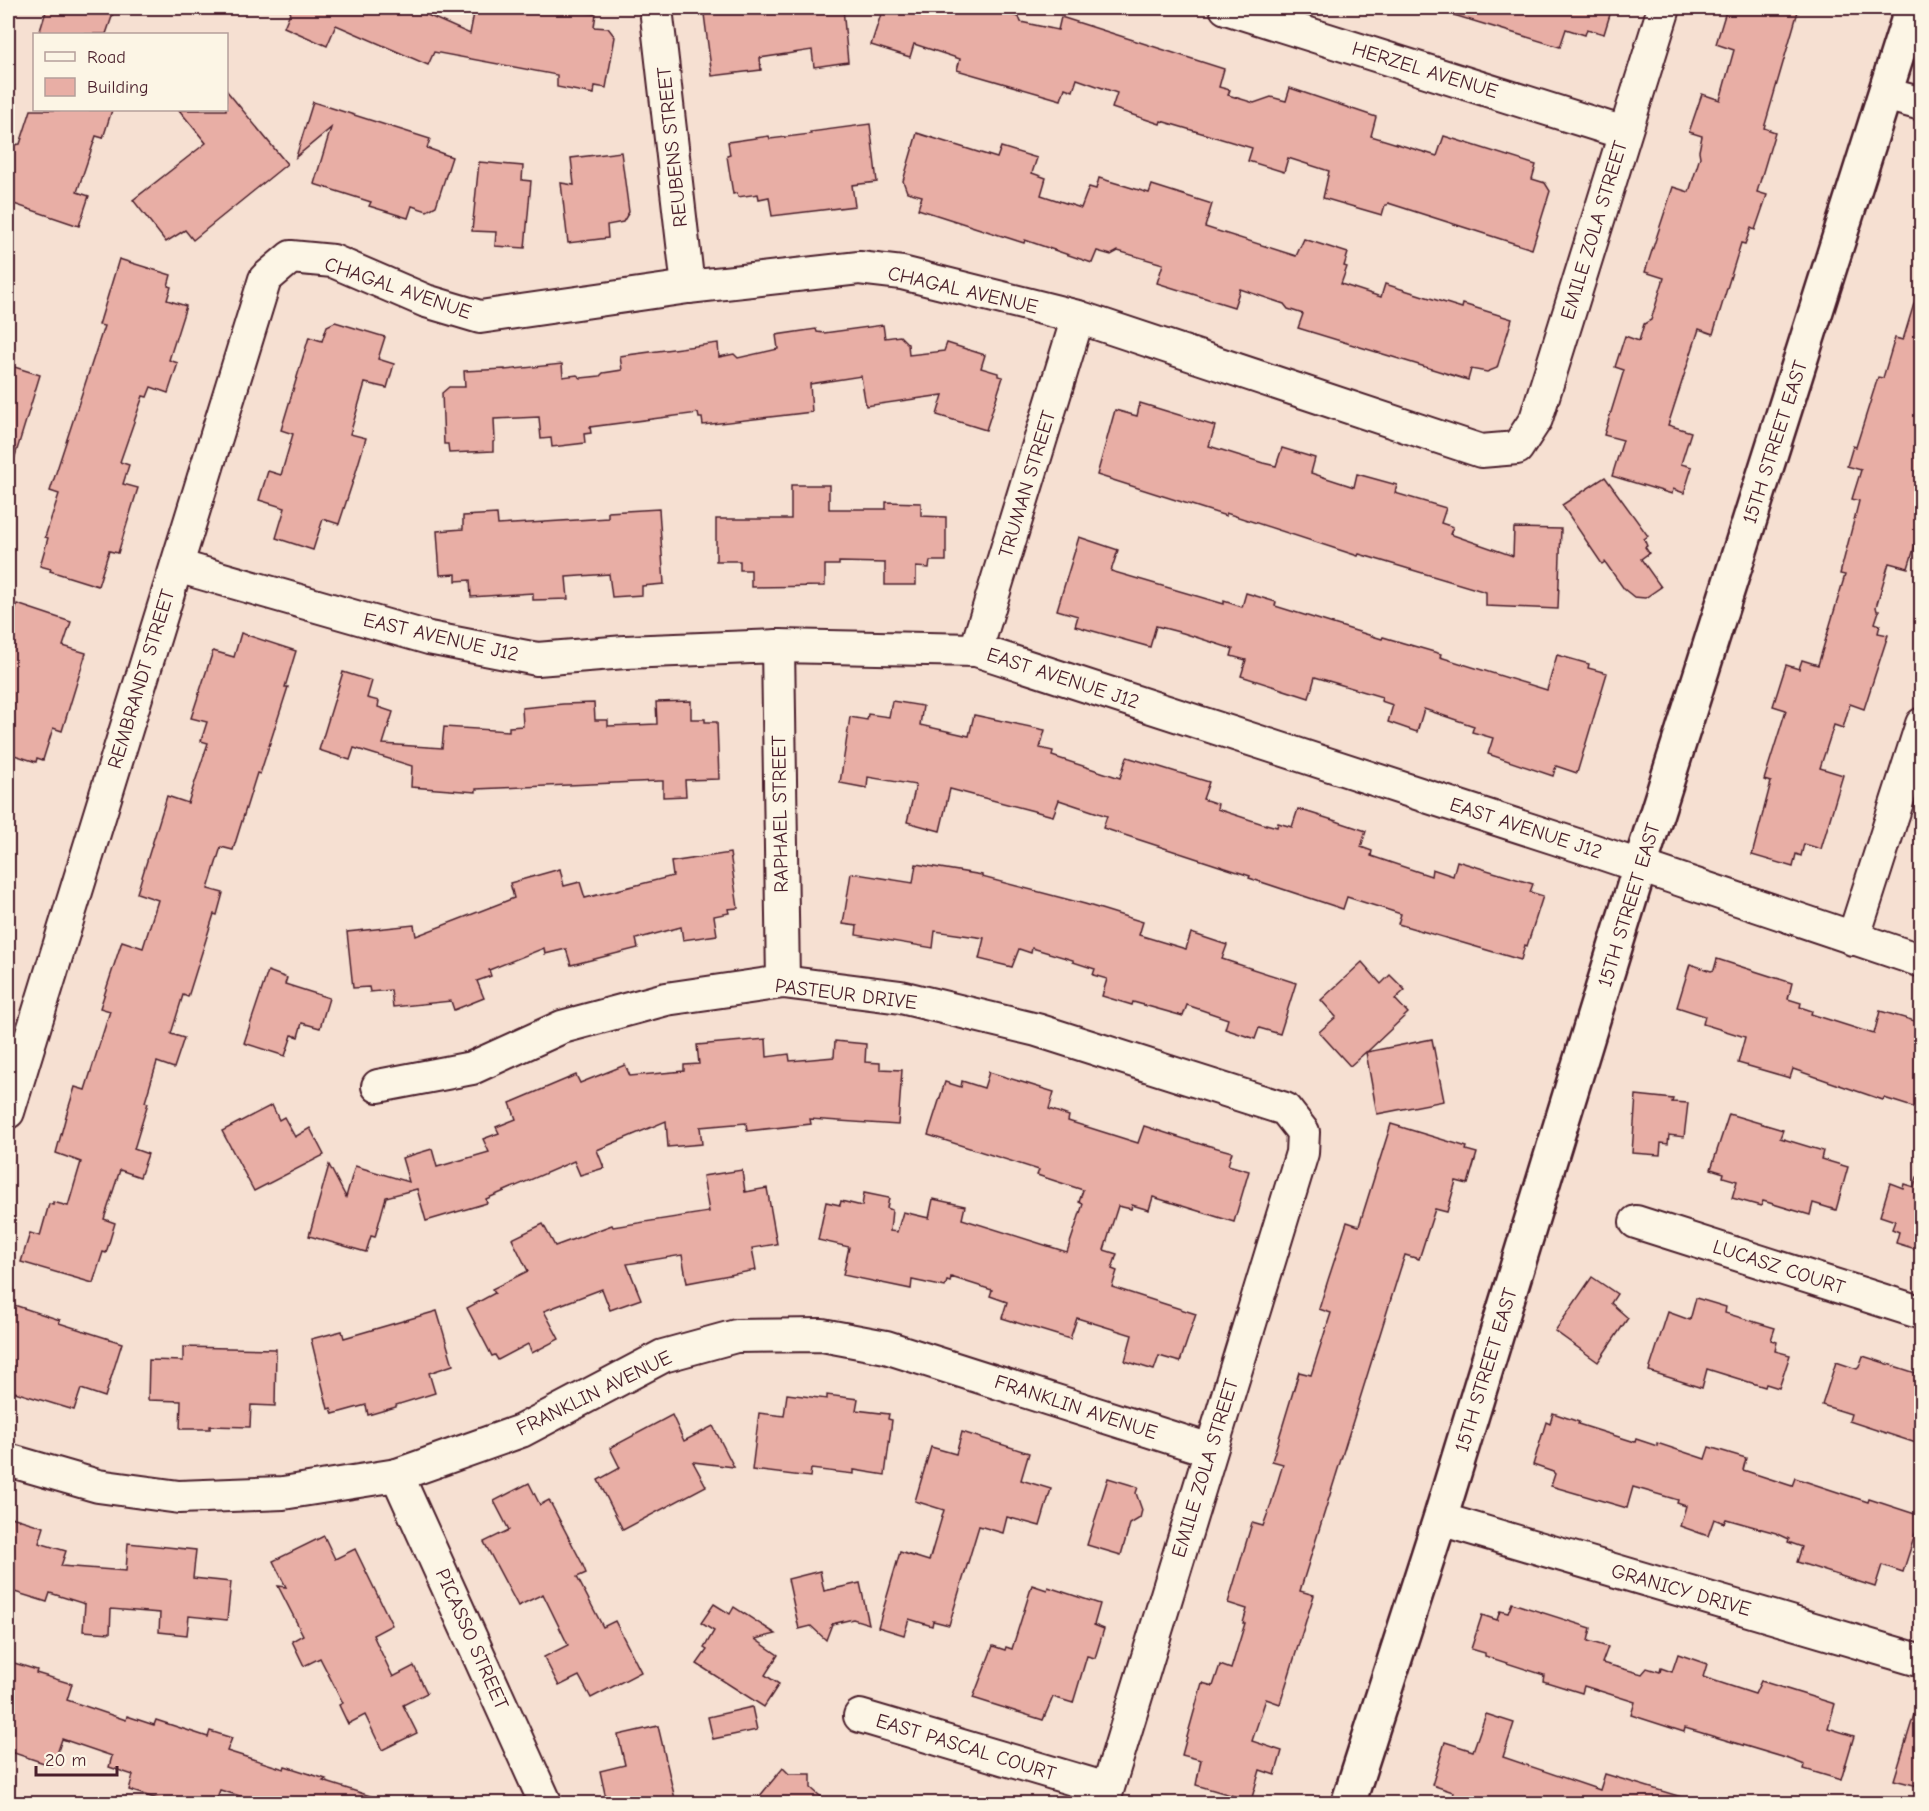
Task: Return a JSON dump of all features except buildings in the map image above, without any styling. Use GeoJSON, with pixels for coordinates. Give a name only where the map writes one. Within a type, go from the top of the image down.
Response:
{"type":"FeatureCollection","features":[{"type":"Feature","properties":{"kind":"street","name":"REUBENS STREET"},"geometry":{"type":"LineString","coordinates":[[656,8],[688,287]]}},
{"type":"Feature","properties":{"kind":"street","name":"HERZEL AVENUE"},"geometry":{"type":"LineString","coordinates":[[1226,8],[1624,133]]}},
{"type":"Feature","properties":{"kind":"street","name":"EMILE ZOLA STREET"},"geometry":{"type":"LineString","coordinates":[[1517,448],[1536,419],[1664,8]]}},
{"type":"Feature","properties":{"kind":"street","name":"15TH STREET EAST"},"geometry":{"type":"LineString","coordinates":[[1348,1803],[1440,1519],[1640,866],[1912,8]]}},
{"type":"Feature","properties":{"kind":"street"},"geometry":{"type":"LineString","coordinates":[[1886,94],[1922,104]]}},
{"type":"Feature","properties":{"kind":"street","name":"CHAGAL AVENUE"},"geometry":{"type":"LineString","coordinates":[[291,257],[333,261],[426,301],[480,316],[688,287],[859,268],[902,273],[1078,317],[1480,451],[1517,448]]}},
{"type":"Feature","properties":{"kind":"street","name":"REMBRANDT STREET"},"geometry":{"type":"LineString","coordinates":[[8,1112],[265,279],[291,257]]}},
{"type":"Feature","properties":{"kind":"street","name":"TRUMAN STREET"},"geometry":{"type":"LineString","coordinates":[[975,650],[1078,317]]}},
{"type":"Feature","properties":{"kind":"street","name":"EAST AVENUE J12"},"geometry":{"type":"LineString","coordinates":[[177,566],[429,638],[537,659],[625,652],[778,646],[975,650],[1640,866],[1922,961]]}},
{"type":"Feature","properties":{"kind":"street","name":"RAPHAEL STREET"},"geometry":{"type":"LineString","coordinates":[[778,646],[783,982]]}},
{"type":"Feature","properties":{"kind":"street"},"geometry":{"type":"LineString","coordinates":[[1853,939],[1922,724]]}},
{"type":"Feature","properties":{"kind":"street","name":"PASTEUR DRIVE"},"geometry":{"type":"LineString","coordinates":[[378,1086],[471,1068],[562,1027],[666,999],[783,982],[901,997],[1037,1030],[1285,1109],[1303,1132]]}},
{"type":"Feature","properties":{"kind":"street","name":"EMILE ZOLA STREET"},"geometry":{"type":"LineString","coordinates":[[1105,1796],[1302,1153],[1303,1132]]}},
{"type":"Feature","properties":{"kind":"street","name":"LUCASZ COURT"},"geometry":{"type":"LineString","coordinates":[[1636,1222],[1922,1313]]}},
{"type":"Feature","properties":{"kind":"street","name":"FRANKLIN AVENUE"},"geometry":{"type":"LineString","coordinates":[[8,1460],[98,1486],[179,1497],[283,1492],[398,1475],[521,1431],[663,1356],[736,1336],[822,1335],[885,1347],[1210,1450]]}},
{"type":"Feature","properties":{"kind":"street","name":"PICASSO STREET"},"geometry":{"type":"LineString","coordinates":[[398,1475],[546,1803]]}},
{"type":"Feature","properties":{"kind":"street","name":"GRANICY DRIVE"},"geometry":{"type":"LineString","coordinates":[[1440,1519],[1922,1661]]}},
{"type":"Feature","properties":{"kind":"street","name":"EAST PASCAL COURT"},"geometry":{"type":"LineString","coordinates":[[860,1716],[1105,1796]]}}]}
